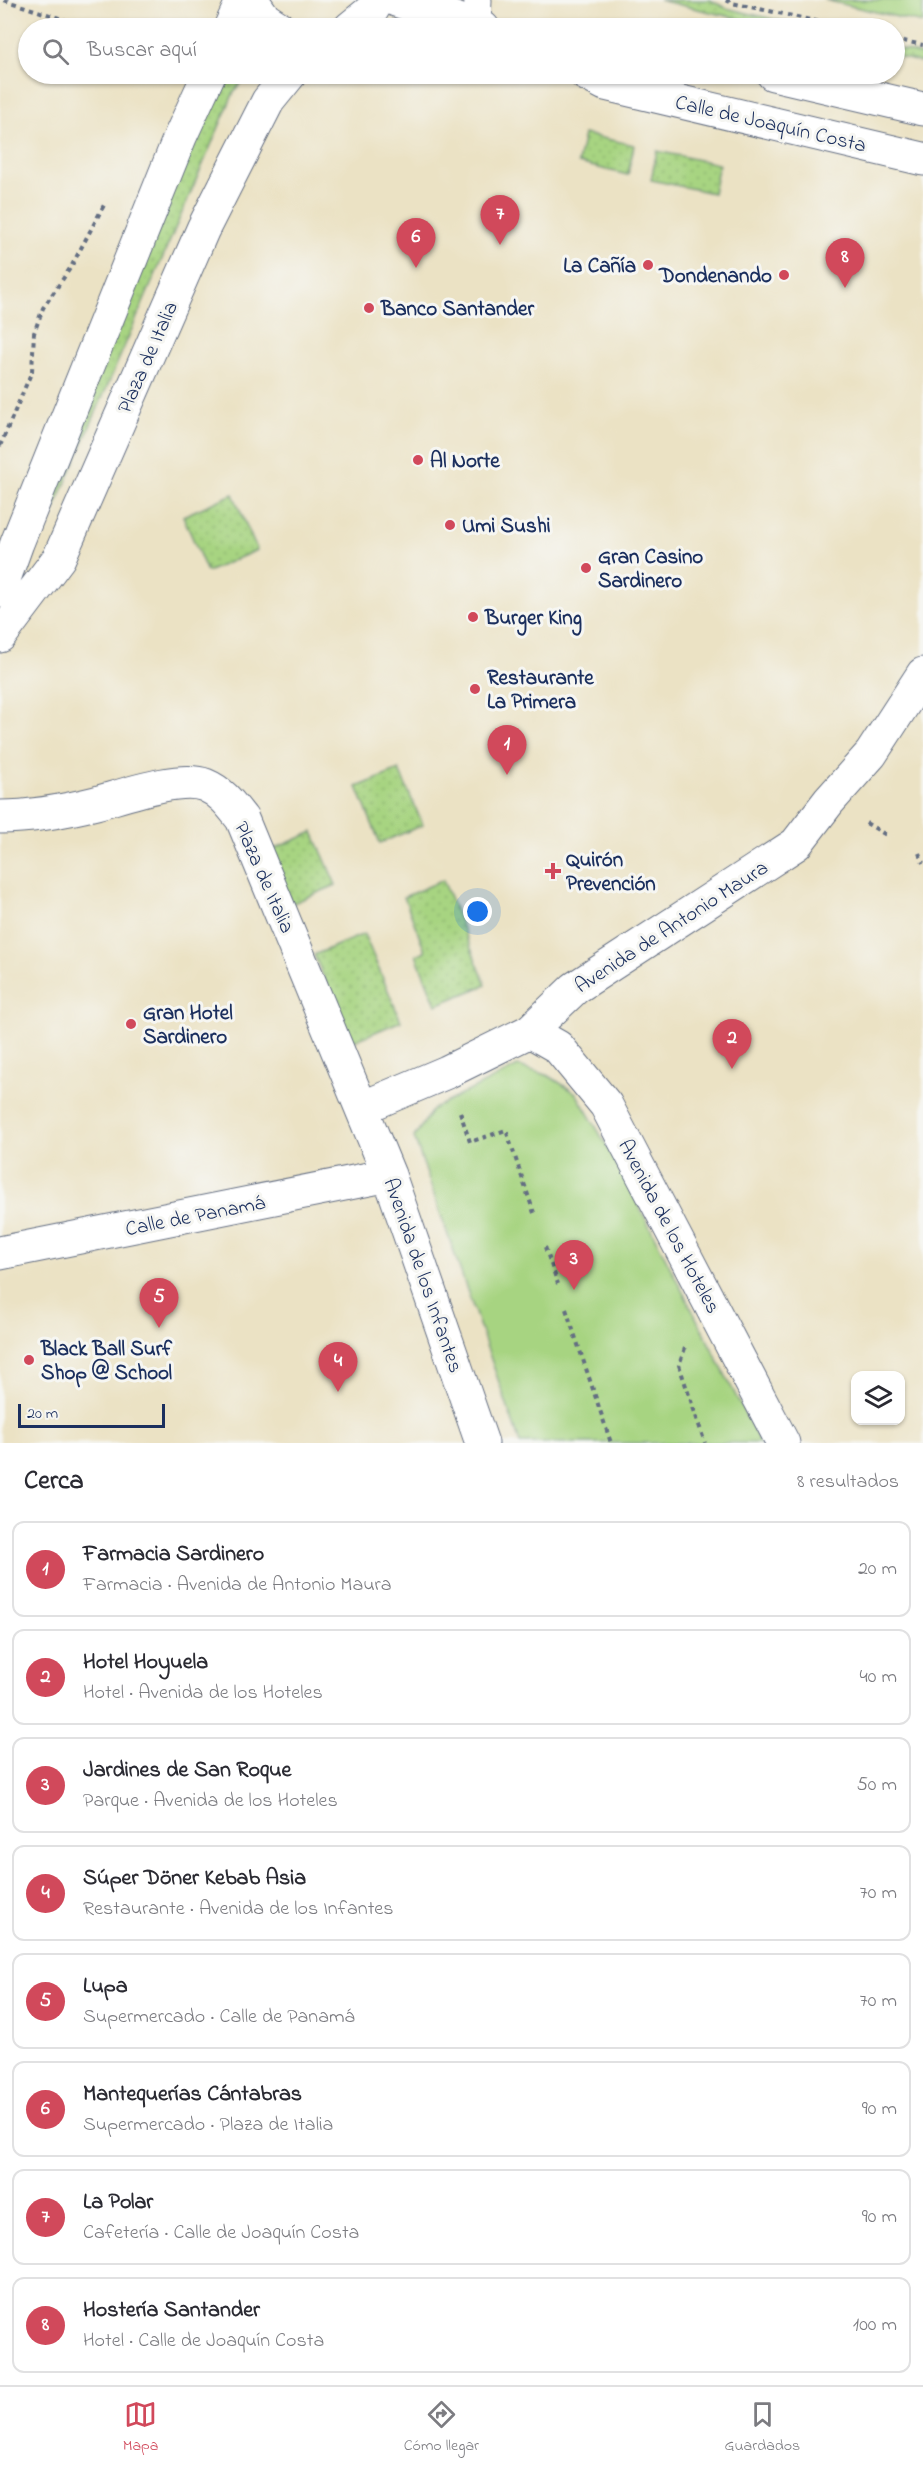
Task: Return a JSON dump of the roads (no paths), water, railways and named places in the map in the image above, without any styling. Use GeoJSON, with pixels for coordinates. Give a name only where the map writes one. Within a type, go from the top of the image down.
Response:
{"type":"FeatureCollection","features":[{"type":"Feature","properties":{"kind":"street"},"geometry":{"type":"LineString","coordinates":[[235,18],[243,0]]}},
{"type":"Feature","properties":{"kind":"street"},"geometry":{"type":"LineString","coordinates":[[252,0],[264,18]]}},
{"type":"Feature","properties":{"kind":"street"},"geometry":{"type":"LineString","coordinates":[[362,18],[372,10],[378,0]]}},
{"type":"Feature","properties":{"kind":"street"},"geometry":{"type":"LineString","coordinates":[[396,0],[480,18]]}},
{"type":"Feature","properties":{"kind":"street"},"geometry":{"type":"LineString","coordinates":[[0,590],[16,543],[171,159],[205,84]]}},
{"type":"Feature","properties":{"kind":"street","name":"Plaza de Italia"},"geometry":{"type":"LineString","coordinates":[[0,636],[59,558],[203,229],[268,101],[282,84]]}},
{"type":"Feature","properties":{"kind":"street","name":"Calle de Joaquín Costa"},"geometry":{"type":"LineString","coordinates":[[605,84],[923,159]]}},
{"type":"Feature","properties":{"kind":"street"},"geometry":{"type":"LineString","coordinates":[[816,84],[923,109]]}},
{"type":"Feature","properties":{"kind":"street","name":"Avenida de Antonio Maura"},"geometry":{"type":"LineString","coordinates":[[362,1108],[447,1072],[530,1031],[575,988],[796,844],[829,801],[871,754],[923,674]]}},
{"type":"Feature","properties":{"kind":"street","name":"Plaza de Italia"},"geometry":{"type":"LineString","coordinates":[[0,817],[30,817],[95,803],[164,784],[204,784],[225,797],[242,819],[362,1108]]}},
{"type":"Feature","properties":{"kind":"street","name":"Avenida de los Hoteles"},"geometry":{"type":"LineString","coordinates":[[530,1031],[558,1047],[606,1105],[783,1443]]}},
{"type":"Feature","properties":{"kind":"street","name":"Avenida de los Infantes"},"geometry":{"type":"LineString","coordinates":[[362,1108],[389,1175],[482,1443]]}},
{"type":"Feature","properties":{"kind":"street","name":"Calle de Panamá"},"geometry":{"type":"LineString","coordinates":[[0,1253],[389,1175]]}},
{"type":"Feature","properties":{"kind":"place","name":"La Polar"},"geometry":{"type":"Point","coordinates":[500,245]}},
{"type":"Feature","properties":{"kind":"place","name":"La Cañía"},"geometry":{"type":"Point","coordinates":[648,265]}},
{"type":"Feature","properties":{"kind":"place","name":"Mantequerías Cántabras"},"geometry":{"type":"Point","coordinates":[416,268]}},
{"type":"Feature","properties":{"kind":"place","name":"Dondenando"},"geometry":{"type":"Point","coordinates":[784,275]}},
{"type":"Feature","properties":{"kind":"place","name":"Hostería Santander"},"geometry":{"type":"Point","coordinates":[845,288]}},
{"type":"Feature","properties":{"kind":"place","name":"Banco Santander"},"geometry":{"type":"Point","coordinates":[369,308]}},
{"type":"Feature","properties":{"kind":"place","name":"Al Norte"},"geometry":{"type":"Point","coordinates":[418,460]}},
{"type":"Feature","properties":{"kind":"place","name":"Umi Sushi"},"geometry":{"type":"Point","coordinates":[450,525]}},
{"type":"Feature","properties":{"kind":"place","name":"Gran Casino Sardinero"},"geometry":{"type":"Point","coordinates":[586,568]}},
{"type":"Feature","properties":{"kind":"place","name":"Burger King"},"geometry":{"type":"Point","coordinates":[473,617]}},
{"type":"Feature","properties":{"kind":"place","name":"Restaurante La Primera"},"geometry":{"type":"Point","coordinates":[475,689]}},
{"type":"Feature","properties":{"kind":"place","name":"Farmacia Sardinero"},"geometry":{"type":"Point","coordinates":[507,775]}},
{"type":"Feature","properties":{"kind":"place","name":"Quirón Prevención"},"geometry":{"type":"Point","coordinates":[553,871]}},
{"type":"Feature","properties":{"kind":"place","name":"Gran Hotel Sardinero"},"geometry":{"type":"Point","coordinates":[131,1024]}},
{"type":"Feature","properties":{"kind":"place","name":"Hotel Hoyuela"},"geometry":{"type":"Point","coordinates":[732,1069]}},
{"type":"Feature","properties":{"kind":"place","name":"Jardines de San Roque"},"geometry":{"type":"Point","coordinates":[574,1290]}},
{"type":"Feature","properties":{"kind":"place","name":"Lupa"},"geometry":{"type":"Point","coordinates":[159,1328]}},
{"type":"Feature","properties":{"kind":"place","name":"Black Ball Surf Shop @ School"},"geometry":{"type":"Point","coordinates":[29,1360]}},
{"type":"Feature","properties":{"kind":"place","name":"Súper Döner Kebab Asia"},"geometry":{"type":"Point","coordinates":[338,1392]}}]}
